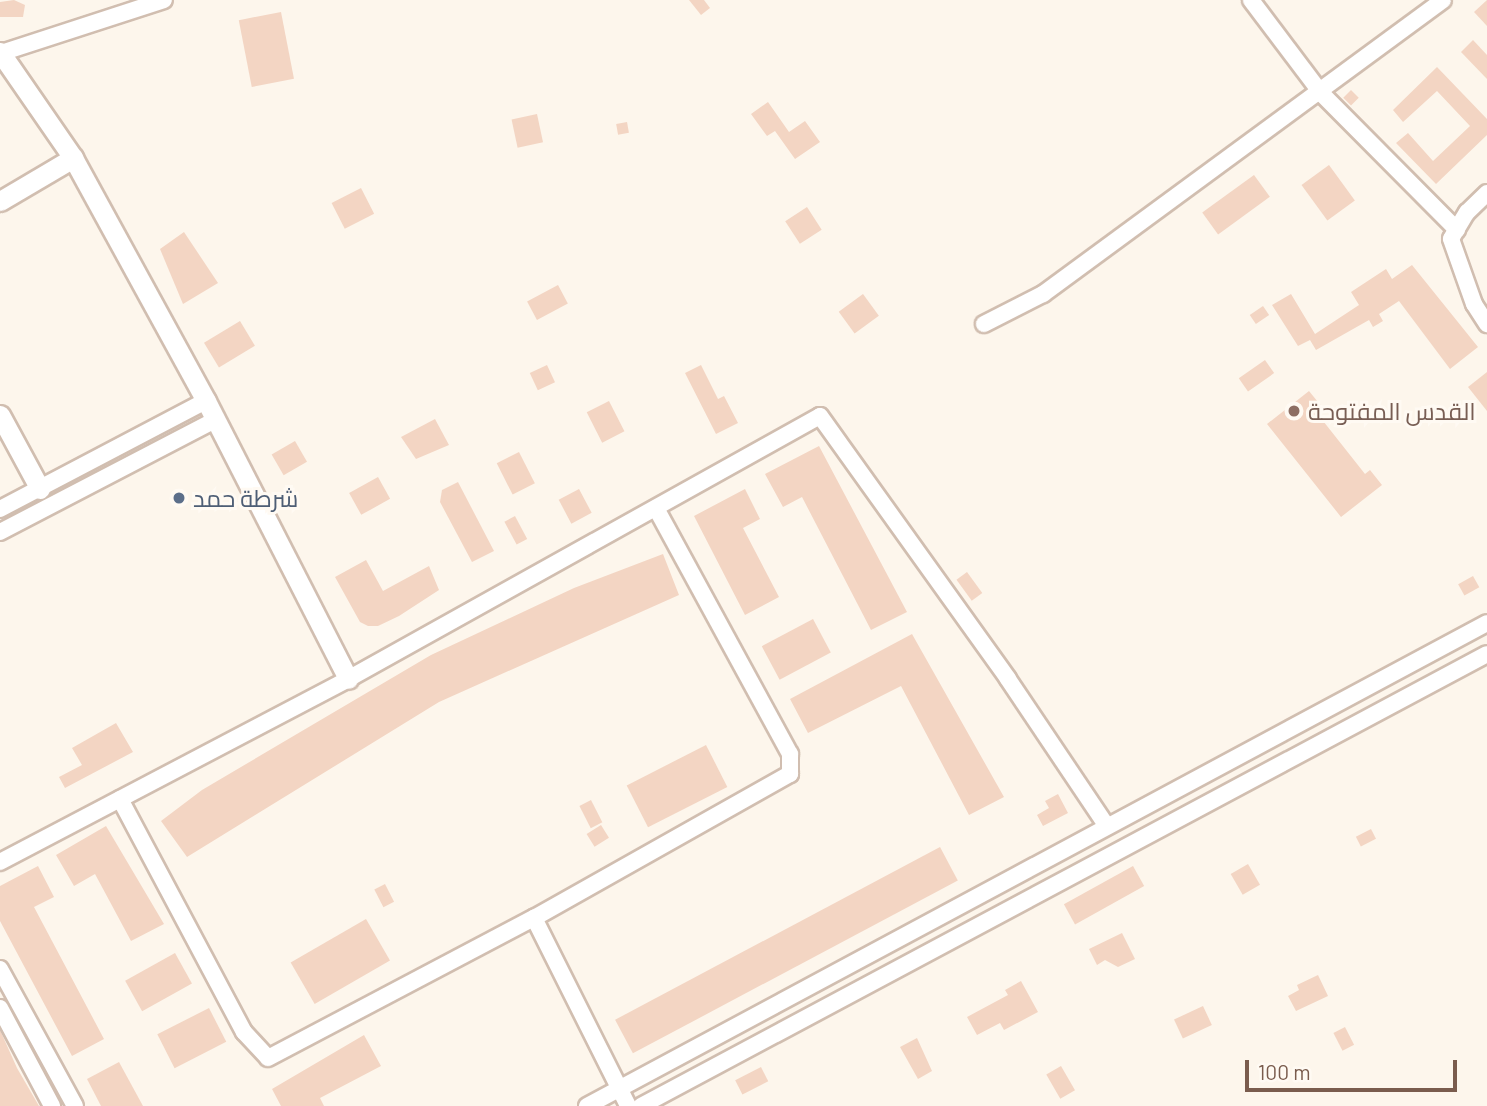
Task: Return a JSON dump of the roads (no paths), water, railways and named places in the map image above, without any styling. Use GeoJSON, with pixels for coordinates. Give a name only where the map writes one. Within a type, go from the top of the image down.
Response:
{"type":"FeatureCollection","features":[{"type":"Feature","properties":{"kind":"street"},"geometry":{"type":"LineString","coordinates":[[164,0],[2,52],[73,158],[206,401],[348,679]]}},
{"type":"Feature","properties":{"kind":"street"},"geometry":{"type":"LineString","coordinates":[[1251,0],[1321,93],[1457,230]]}},
{"type":"Feature","properties":{"kind":"street"},"geometry":{"type":"LineString","coordinates":[[984,324],[1043,294],[1321,93],[1443,0]]}},
{"type":"Feature","properties":{"kind":"street"},"geometry":{"type":"LineString","coordinates":[[0,201],[73,158]]}},
{"type":"Feature","properties":{"kind":"street"},"geometry":{"type":"LineString","coordinates":[[1487,193],[1467,212],[1451,239],[1474,304],[1487,324]]}},
{"type":"Feature","properties":{"kind":"street"},"geometry":{"type":"LineString","coordinates":[[0,509],[206,401]]}},
{"type":"Feature","properties":{"kind":"street"},"geometry":{"type":"LineString","coordinates":[[0,415],[40,489]]}},
{"type":"Feature","properties":{"kind":"street"},"geometry":{"type":"LineString","coordinates":[[0,862],[348,679],[820,416],[1008,679],[1106,825]]}},
{"type":"Feature","properties":{"kind":"street"},"geometry":{"type":"LineString","coordinates":[[0,532],[215,420]]}},
{"type":"Feature","properties":{"kind":"street"},"geometry":{"type":"LineString","coordinates":[[120,799],[244,1032],[268,1058],[534,918],[790,774],[790,754],[656,508]]}},
{"type":"Feature","properties":{"kind":"street"},"geometry":{"type":"LineString","coordinates":[[587,1106],[1106,825],[1487,623]]}},
{"type":"Feature","properties":{"kind":"street"},"geometry":{"type":"LineString","coordinates":[[641,1106],[1487,654]]}},
{"type":"Feature","properties":{"kind":"street"},"geometry":{"type":"LineString","coordinates":[[534,918],[628,1106]]}},
{"type":"Feature","properties":{"kind":"street"},"geometry":{"type":"LineString","coordinates":[[0,969],[75,1106]]}},
{"type":"Feature","properties":{"kind":"street"},"geometry":{"type":"LineString","coordinates":[[0,1008],[52,1106]]}},
{"type":"Feature","properties":{"kind":"place","name":"القدس المفتوحة"},"geometry":{"type":"Point","coordinates":[1294,411]}},
{"type":"Feature","properties":{"kind":"place","name":"شرطة حمد"},"geometry":{"type":"Point","coordinates":[179,498]}}]}
